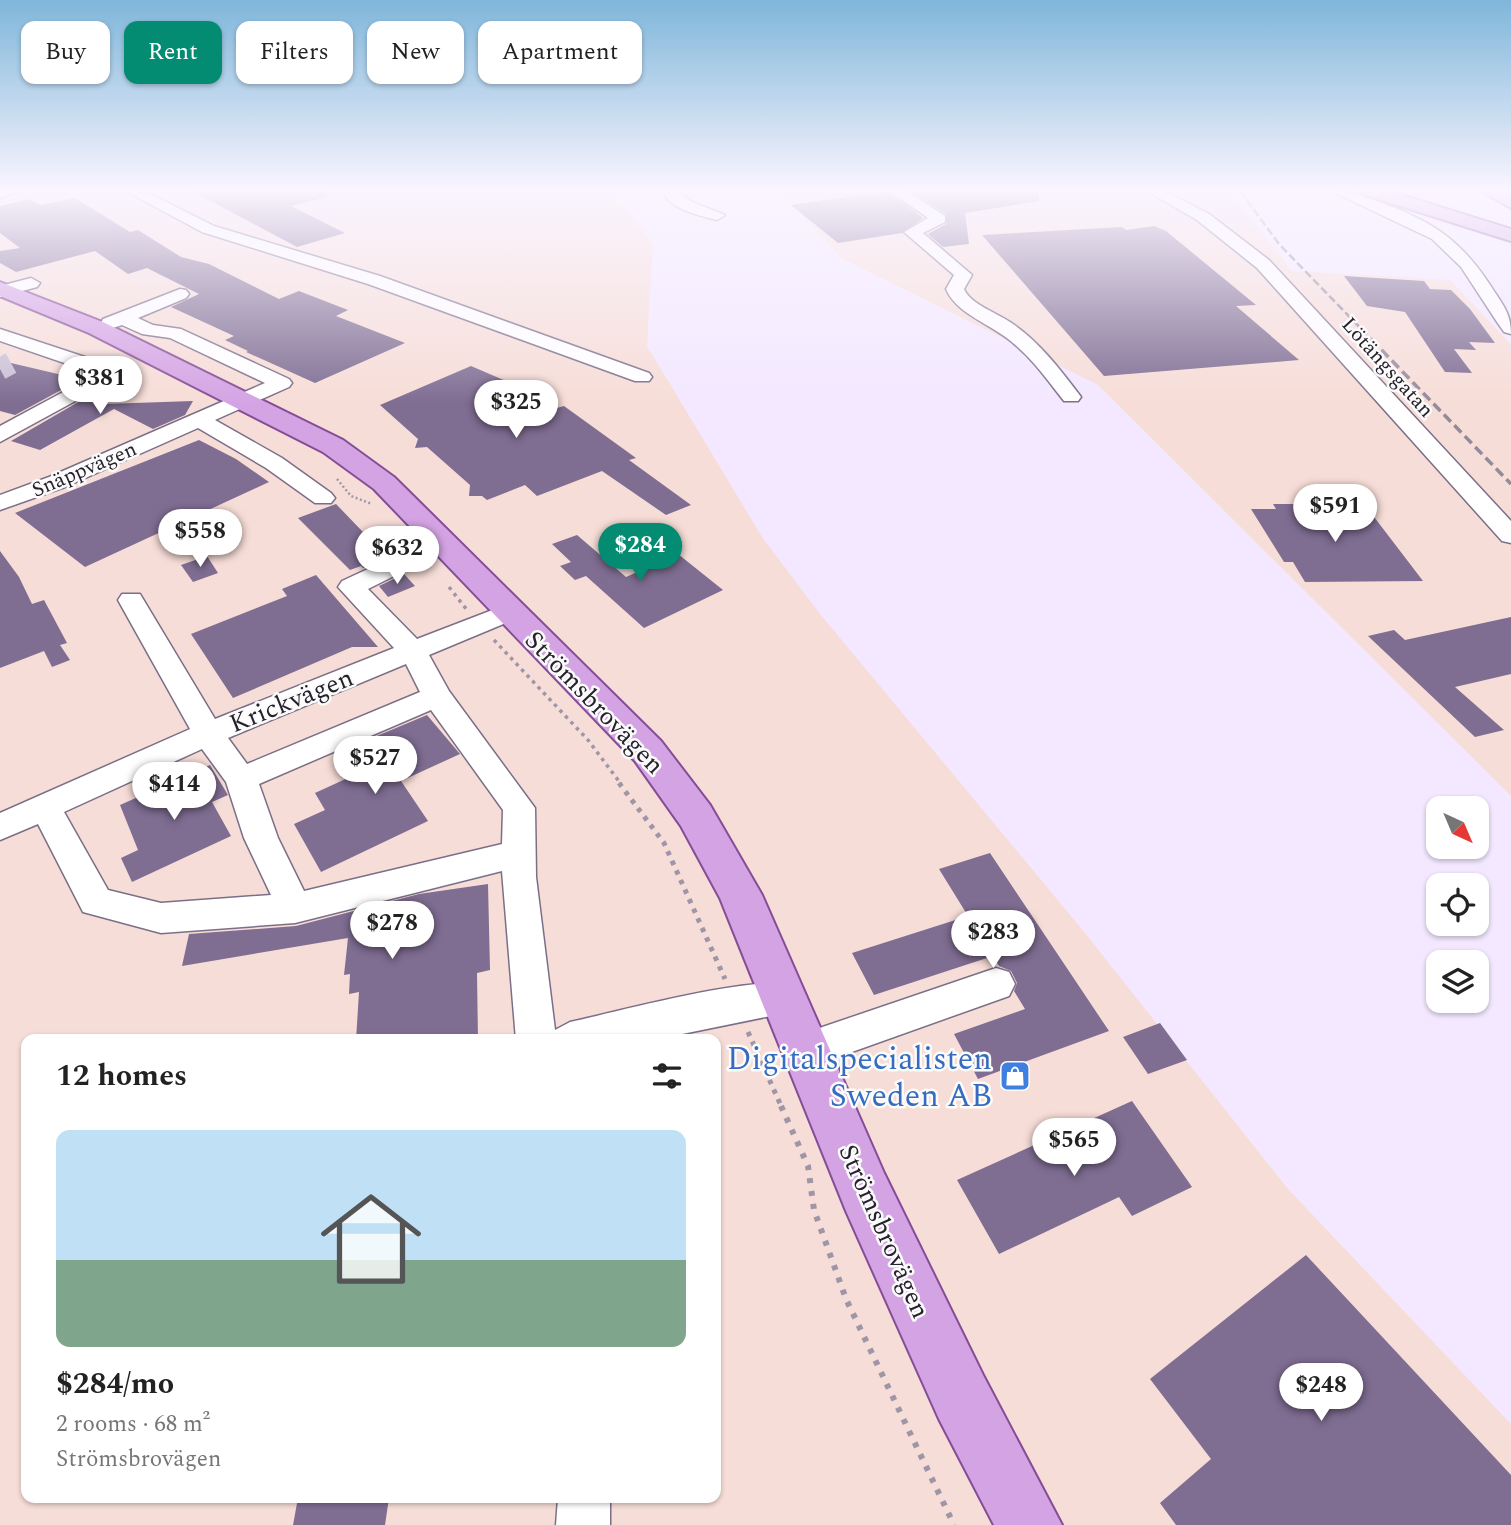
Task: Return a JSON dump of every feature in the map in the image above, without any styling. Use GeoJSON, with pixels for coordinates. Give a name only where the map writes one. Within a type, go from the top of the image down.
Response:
{"type":"FeatureCollection","features":[{"type":"Feature","properties":{"kind":"main road","name":"Strömsbrovägen"},"geometry":{"type":"LineString","coordinates":[[8,286],[243,399],[343,454],[384,483],[431,547],[494,619],[648,751],[696,816],[740,895],[786,998],[865,1192],[961,1397],[1029,1525]]}},
{"type":"Feature","properties":{"kind":"street"},"geometry":{"type":"LineString","coordinates":[[316,262],[374,280],[642,377]]}},
{"type":"Feature","properties":{"kind":"street"},"geometry":{"type":"LineString","coordinates":[[951,262],[963,275],[956,289],[960,301],[1003,321],[1036,351],[1071,397]]}},
{"type":"Feature","properties":{"kind":"street","name":"Lötängsgatan"},"geometry":{"type":"LineString","coordinates":[[1261,262],[1511,536]]}},
{"type":"Feature","properties":{"kind":"street"},"geometry":{"type":"LineString","coordinates":[[1463,262],[1511,328]]}},
{"type":"Feature","properties":{"kind":"street"},"geometry":{"type":"LineString","coordinates":[[97,328],[180,294]]}},
{"type":"Feature","properties":{"kind":"street","name":"Snäppvägen"},"geometry":{"type":"LineString","coordinates":[[0,503],[57,482],[282,383],[174,333],[149,330],[122,318]]}},
{"type":"Feature","properties":{"kind":"street"},"geometry":{"type":"LineString","coordinates":[[0,335],[87,364],[93,376],[72,395],[0,435]]}},
{"type":"Feature","properties":{"kind":"street"},"geometry":{"type":"LineString","coordinates":[[11,363],[42,347]]}},
{"type":"Feature","properties":{"kind":"street"},"geometry":{"type":"LineString","coordinates":[[199,420],[274,463],[323,498]]}},
{"type":"Feature","properties":{"kind":"street"},"geometry":{"type":"LineString","coordinates":[[431,547],[351,587],[413,651],[437,696],[519,807],[519,853],[535,1034]]}},
{"type":"Feature","properties":{"kind":"street"},"geometry":{"type":"LineString","coordinates":[[131,600],[208,734],[242,779],[261,838],[295,908]]}},
{"type":"Feature","properties":{"kind":"street","name":"Krickvägen"},"geometry":{"type":"LineString","coordinates":[[0,827],[208,734],[494,619]]}},
{"type":"Feature","properties":{"kind":"street"},"geometry":{"type":"LineString","coordinates":[[242,779],[437,696]]}},
{"type":"Feature","properties":{"kind":"street"},"geometry":{"type":"LineString","coordinates":[[45,807],[96,902],[161,918],[295,908],[519,853]]}},
{"type":"Feature","properties":{"kind":"street"},"geometry":{"type":"LineString","coordinates":[[807,1050],[996,984]]}},
{"type":"Feature","properties":{"kind":"street"},"geometry":{"type":"LineString","coordinates":[[598,1034],[736,1004],[786,998]]}},
{"type":"Feature","properties":{"kind":"street"},"geometry":{"type":"LineString","coordinates":[[583,1525],[584,1503]]}},
{"type":"Feature","properties":{"kind":"path"},"geometry":{"type":"LineString","coordinates":[[329,472],[351,496],[375,505]]}},
{"type":"Feature","properties":{"kind":"path"},"geometry":{"type":"LineString","coordinates":[[431,547],[494,619],[664,843],[808,1166],[814,1210],[846,1299],[954,1525]]}},
{"type":"Feature","properties":{"kind":"shaded area"},"geometry":{"type":"Polygon","coordinates":[[[0,262],[652,262],[647,346],[762,537],[820,614],[1081,928],[1288,1189],[1511,1424],[1511,1525],[0,1525],[0,262]]]}},
{"type":"Feature","properties":{"kind":"shaded area"},"geometry":{"type":"Polygon","coordinates":[[[849,262],[1285,262],[1292,271],[1450,280],[1511,344],[1511,796],[1098,385],[849,262]]]}},
{"type":"Feature","properties":{"kind":"building"},"geometry":{"type":"Polygon","coordinates":[[[0,262],[53,262],[16,272],[0,262]]]}},
{"type":"Feature","properties":{"kind":"building"},"geometry":{"type":"Polygon","coordinates":[[[111,262],[202,262],[279,299],[299,291],[348,310],[336,316],[405,343],[315,383],[246,352],[248,351],[225,340],[234,336],[171,307],[199,294],[147,268],[128,274],[111,262]]]}},
{"type":"Feature","properties":{"kind":"building"},"geometry":{"type":"Polygon","coordinates":[[[1006,262],[1204,262],[1256,305],[1236,306],[1299,360],[1104,376],[1006,262]]]}},
{"type":"Feature","properties":{"kind":"building"},"geometry":{"type":"Polygon","coordinates":[[[1344,276],[1424,281],[1430,289],[1451,290],[1470,309],[1495,343],[1469,342],[1476,350],[1454,349],[1472,373],[1445,372],[1405,312],[1367,306],[1344,276]]]}},
{"type":"Feature","properties":{"kind":"building"},"geometry":{"type":"Polygon","coordinates":[[[0,360],[75,378],[63,389],[15,415],[0,411],[0,360]]]}},
{"type":"Feature","properties":{"kind":"building"},"geometry":{"type":"Polygon","coordinates":[[[471,366],[529,391],[553,409],[564,406],[636,458],[629,460],[691,505],[666,515],[602,471],[537,496],[525,485],[487,500],[482,496],[469,496],[470,485],[427,447],[415,448],[418,439],[380,405],[471,366]]]}},
{"type":"Feature","properties":{"kind":"building"},"geometry":{"type":"Polygon","coordinates":[[[98,384],[128,391],[105,404],[193,401],[185,415],[153,429],[114,409],[40,450],[11,441],[80,401],[98,384]]]}},
{"type":"Feature","properties":{"kind":"building"},"geometry":{"type":"Polygon","coordinates":[[[199,440],[236,459],[269,482],[85,567],[15,513],[199,440]]]}},
{"type":"Feature","properties":{"kind":"building"},"geometry":{"type":"Polygon","coordinates":[[[336,504],[387,557],[363,568],[361,566],[350,570],[298,518],[336,504]]]}},
{"type":"Feature","properties":{"kind":"building"},"geometry":{"type":"Polygon","coordinates":[[[1273,504],[1336,504],[1340,509],[1368,509],[1423,581],[1305,582],[1293,562],[1284,562],[1251,509],[1276,509],[1273,504]]]}},
{"type":"Feature","properties":{"kind":"building"},"geometry":{"type":"Polygon","coordinates":[[[577,535],[626,577],[678,554],[723,590],[644,628],[586,576],[575,580],[560,566],[571,562],[552,544],[577,535]]]}},
{"type":"Feature","properties":{"kind":"building"},"geometry":{"type":"Polygon","coordinates":[[[0,551],[19,577],[32,604],[44,600],[67,643],[60,645],[70,660],[52,667],[44,651],[0,668],[0,551]]]}},
{"type":"Feature","properties":{"kind":"building"},"geometry":{"type":"Polygon","coordinates":[[[207,556],[218,573],[193,582],[181,565],[207,556]]]}},
{"type":"Feature","properties":{"kind":"building"},"geometry":{"type":"Polygon","coordinates":[[[404,574],[415,586],[388,597],[379,586],[404,574]]]}},
{"type":"Feature","properties":{"kind":"building"},"geometry":{"type":"Polygon","coordinates":[[[316,575],[378,647],[352,647],[233,698],[191,634],[287,596],[282,589],[316,575]]]}},
{"type":"Feature","properties":{"kind":"building"},"geometry":{"type":"Polygon","coordinates":[[[1511,617],[1511,674],[1455,687],[1504,730],[1475,737],[1368,636],[1394,630],[1405,640],[1511,617]]]}},
{"type":"Feature","properties":{"kind":"building"},"geometry":{"type":"Polygon","coordinates":[[[427,715],[460,754],[401,781],[428,821],[321,872],[294,824],[325,810],[315,793],[387,760],[372,738],[427,715]]]}},
{"type":"Feature","properties":{"kind":"building"},"geometry":{"type":"Polygon","coordinates":[[[210,765],[228,795],[212,802],[231,836],[132,882],[121,858],[138,850],[120,805],[210,765]]]}},
{"type":"Feature","properties":{"kind":"building"},"geometry":{"type":"Polygon","coordinates":[[[990,853],[1109,1031],[978,1079],[954,1034],[1025,1009],[1014,991],[1017,983],[1011,971],[999,966],[993,956],[874,995],[852,953],[968,916],[939,869],[990,853]]]}},
{"type":"Feature","properties":{"kind":"building"},"geometry":{"type":"Polygon","coordinates":[[[488,884],[490,970],[477,973],[478,1034],[356,1034],[359,992],[349,994],[350,974],[344,975],[348,938],[182,966],[189,934],[296,926],[419,894],[488,884]]]}},
{"type":"Feature","properties":{"kind":"building"},"geometry":{"type":"Polygon","coordinates":[[[1160,1023],[1187,1060],[1148,1074],[1123,1037],[1160,1023]]]}},
{"type":"Feature","properties":{"kind":"building"},"geometry":{"type":"Polygon","coordinates":[[[1132,1101],[1192,1187],[1132,1216],[1119,1197],[999,1254],[957,1180],[1132,1101]]]}},
{"type":"Feature","properties":{"kind":"building"},"geometry":{"type":"Polygon","coordinates":[[[1306,1255],[1511,1475],[1511,1525],[1176,1525],[1160,1503],[1211,1459],[1150,1379],[1306,1255]]]}},
{"type":"Feature","properties":{"kind":"building"},"geometry":{"type":"Polygon","coordinates":[[[297,1503],[388,1503],[385,1525],[293,1525],[297,1503]]]}},
{"type":"Feature","properties":{"kind":"tunnel"},"geometry":{"type":"LineString","coordinates":[[0,369],[11,363]]}},
{"type":"Feature","properties":{"kind":"railway"},"geometry":{"type":"LineString","coordinates":[[1297,262],[1373,341]]}},
{"type":"Feature","properties":{"kind":"railway"},"geometry":{"type":"LineString","coordinates":[[1371,339],[1511,484]]}},
{"type":"Feature","properties":{"kind":"place","name":"Digitalspecialisten Sweden AB"},"geometry":{"type":"Point","coordinates":[1015,1076]}}]}
